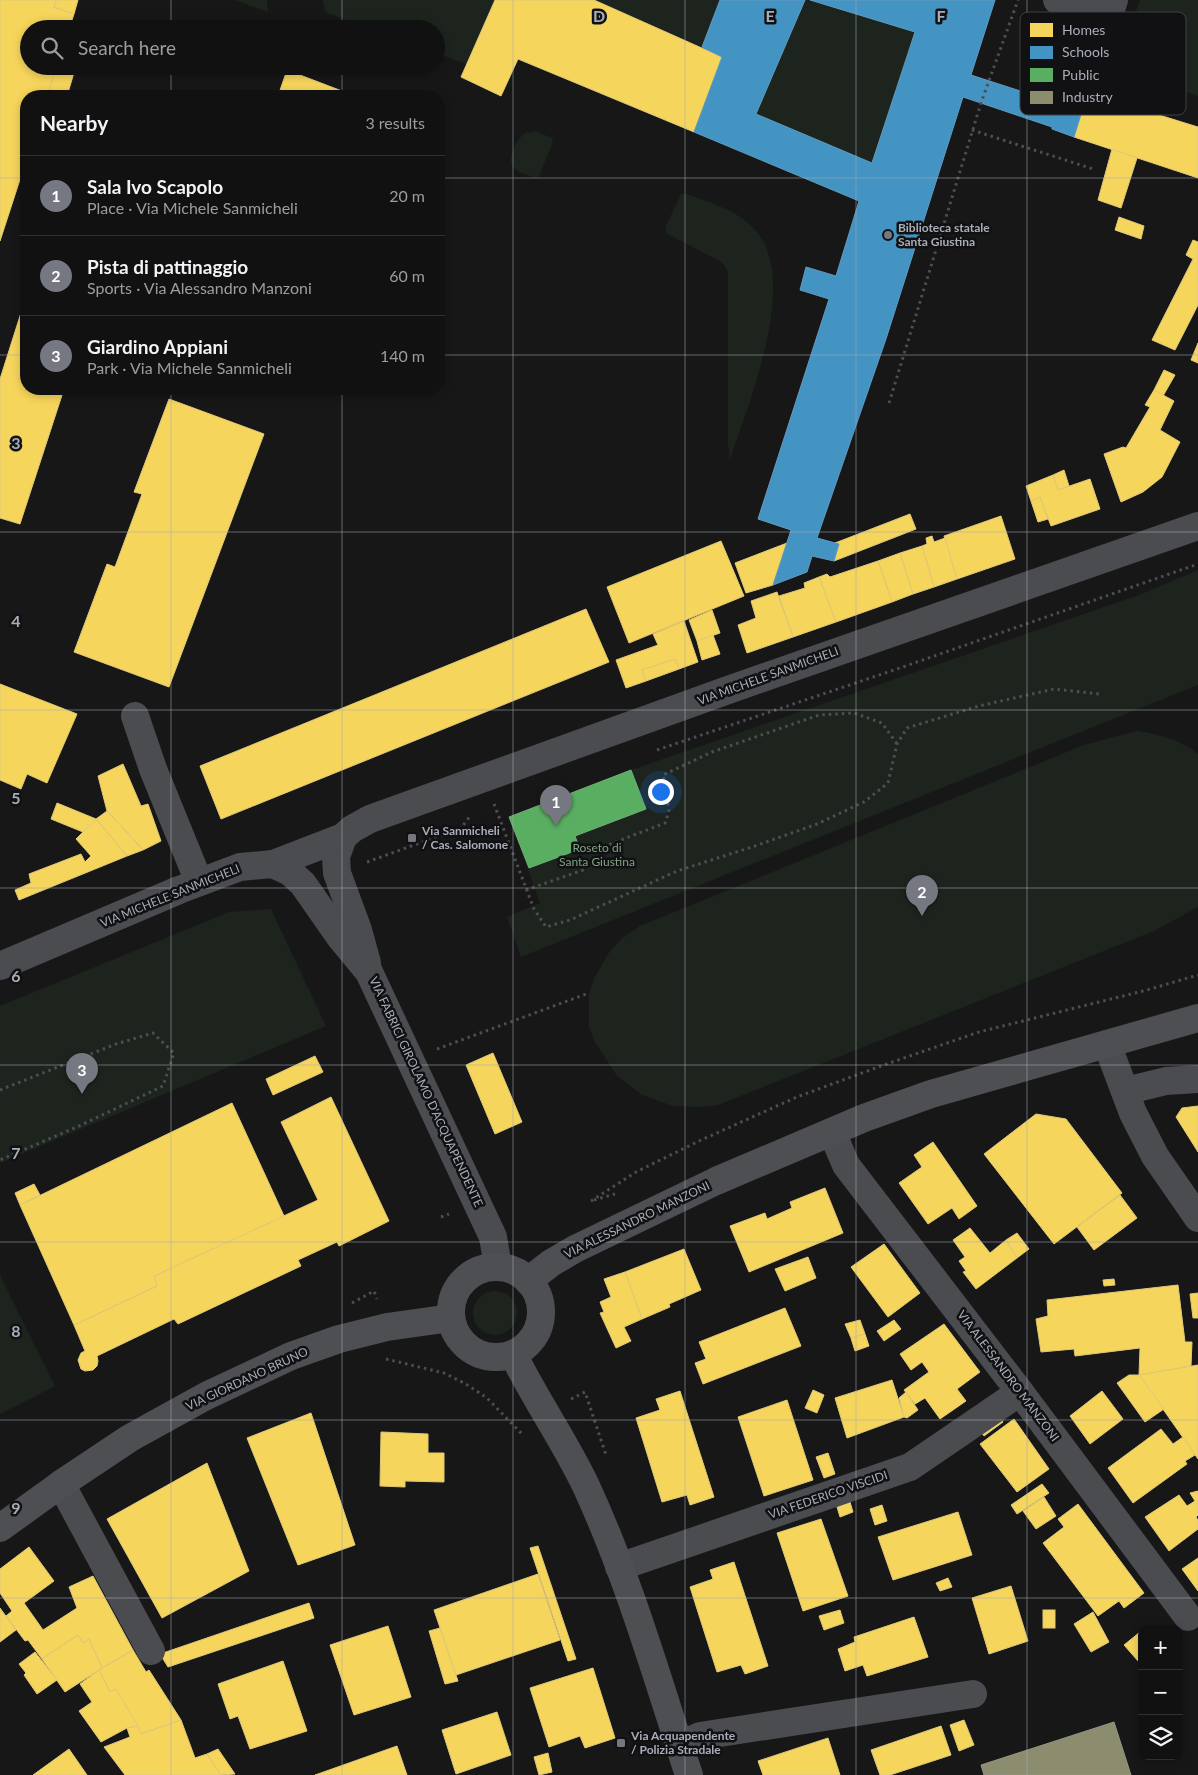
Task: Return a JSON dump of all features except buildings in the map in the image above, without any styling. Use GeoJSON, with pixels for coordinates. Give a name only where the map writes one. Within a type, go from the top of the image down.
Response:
{"type":"FeatureCollection","features":[{"type":"Feature","properties":{"kind":"main road","name":"VIA ALESSANDRO MANZONI"},"geometry":{"type":"LineString","coordinates":[[528,1281],[551,1263],[607,1233],[716,1181],[896,1105],[1198,1018]]}},
{"type":"Feature","properties":{"kind":"main road"},"geometry":{"type":"LineString","coordinates":[[498,1267],[509,1269],[528,1281],[536,1293],[540,1306],[540,1321],[535,1334],[526,1346],[513,1354],[500,1357],[486,1356],[473,1351],[462,1342],[455,1331],[451,1318],[453,1298],[463,1281],[473,1273],[485,1268],[498,1267]]}},
{"type":"Feature","properties":{"kind":"main road","name":"VIA GIORDANO BRUNO"},"geometry":{"type":"LineString","coordinates":[[0,1528],[130,1438],[206,1396],[291,1356],[339,1339],[387,1327],[451,1318]]}},
{"type":"Feature","properties":{"kind":"main road"},"geometry":{"type":"LineString","coordinates":[[513,1354],[544,1413],[564,1443],[586,1487],[620,1567],[689,1775]]}},
{"type":"Feature","properties":{"kind":"street"},"geometry":{"type":"LineString","coordinates":[[1057,0],[1099,12]]}},
{"type":"Feature","properties":{"kind":"street"},"geometry":{"type":"LineString","coordinates":[[1110,12],[1114,0]]}},
{"type":"Feature","properties":{"kind":"street","name":"VIA MICHELE SANMICHELI"},"geometry":{"type":"LineString","coordinates":[[0,966],[199,882],[240,867],[273,864],[343,837],[352,829],[370,820],[484,778],[901,629],[1198,526]]}},
{"type":"Feature","properties":{"kind":"street"},"geometry":{"type":"LineString","coordinates":[[135,716],[153,769],[199,882]]}},
{"type":"Feature","properties":{"kind":"street"},"geometry":{"type":"LineString","coordinates":[[343,837],[336,857],[337,873],[358,930],[369,972]]}},
{"type":"Feature","properties":{"kind":"street","name":"VIA FABRICI GIROLAMO D'ACQUAPENDENTE"},"geometry":{"type":"LineString","coordinates":[[273,864],[290,872],[304,884],[340,937],[369,972],[493,1237],[498,1267]]}},
{"type":"Feature","properties":{"kind":"street"},"geometry":{"type":"LineString","coordinates":[[1107,1044],[1134,1113],[1155,1156],[1198,1218]]}},
{"type":"Feature","properties":{"kind":"street"},"geometry":{"type":"LineString","coordinates":[[1125,1091],[1166,1081],[1198,1079]]}},
{"type":"Feature","properties":{"kind":"street","name":"VIA ALESSANDRO MANZONI"},"geometry":{"type":"LineString","coordinates":[[832,1132],[846,1165],[1020,1392],[1188,1617]]}},
{"type":"Feature","properties":{"kind":"street","name":"VIA FEDERICO VISCIDI"},"geometry":{"type":"LineString","coordinates":[[620,1567],[910,1466],[1020,1392]]}},
{"type":"Feature","properties":{"kind":"street"},"geometry":{"type":"LineString","coordinates":[[61,1484],[152,1651]]}},
{"type":"Feature","properties":{"kind":"street"},"geometry":{"type":"LineString","coordinates":[[679,1745],[700,1736],[973,1694]]}},
{"type":"Feature","properties":{"kind":"path"},"geometry":{"type":"LineString","coordinates":[[889,403],[972,130],[1018,0]]}},
{"type":"Feature","properties":{"kind":"path"},"geometry":{"type":"LineString","coordinates":[[972,130],[1092,169]]}},
{"type":"Feature","properties":{"kind":"path"},"geometry":{"type":"LineString","coordinates":[[653,751],[897,669],[1198,564]]}},
{"type":"Feature","properties":{"kind":"path"},"geometry":{"type":"LineString","coordinates":[[484,778],[526,890],[534,909],[546,927],[570,920],[677,871],[752,848],[818,824],[864,802],[888,783],[897,744],[907,728],[979,706],[1054,689],[1100,694]]}},
{"type":"Feature","properties":{"kind":"path"},"geometry":{"type":"LineString","coordinates":[[526,890],[586,869],[608,845],[665,822],[669,811],[663,775],[712,752],[819,715],[854,713],[882,723],[897,744]]}},
{"type":"Feature","properties":{"kind":"path"},"geometry":{"type":"LineString","coordinates":[[487,808],[503,802]]}},
{"type":"Feature","properties":{"kind":"path"},"geometry":{"type":"LineString","coordinates":[[591,1200],[636,1172],[797,1097],[978,1032],[1147,990],[1198,975]]}},
{"type":"Feature","properties":{"kind":"path"},"geometry":{"type":"LineString","coordinates":[[432,1050],[589,993]]}},
{"type":"Feature","properties":{"kind":"path"},"geometry":{"type":"LineString","coordinates":[[0,1090],[116,1044],[153,1032],[174,1053],[163,1086],[79,1126],[0,1160]]}},
{"type":"Feature","properties":{"kind":"path"},"geometry":{"type":"LineString","coordinates":[[386,1359],[444,1373],[466,1384],[487,1398],[522,1435]]}},
{"type":"Feature","properties":{"kind":"green space"},"geometry":{"type":"Polygon","coordinates":[[[235,0],[267,0],[268,12],[235,0]]]}},
{"type":"Feature","properties":{"kind":"green space"},"geometry":{"type":"Polygon","coordinates":[[[323,0],[495,0],[466,64],[445,56],[445,20],[347,20],[325,12],[323,0]]]}},
{"type":"Feature","properties":{"kind":"green space"},"geometry":{"type":"Polygon","coordinates":[[[594,0],[720,0],[702,47],[594,0]]]}},
{"type":"Feature","properties":{"kind":"green space"},"geometry":{"type":"Polygon","coordinates":[[[805,0],[915,32],[872,163],[756,114],[805,0]]]}},
{"type":"Feature","properties":{"kind":"green space"},"geometry":{"type":"Polygon","coordinates":[[[1140,0],[1198,0],[1198,96],[1186,92],[1186,12],[1136,12],[1140,0]]]}},
{"type":"Feature","properties":{"kind":"green space"},"geometry":{"type":"Polygon","coordinates":[[[535,131],[552,138],[553,142],[539,176],[535,178],[515,169],[511,159],[513,149],[521,137],[525,133],[535,131]]]}},
{"type":"Feature","properties":{"kind":"green space"},"geometry":{"type":"Polygon","coordinates":[[[681,194],[687,194],[715,204],[742,218],[757,232],[769,254],[773,282],[772,312],[766,344],[758,377],[730,460],[728,445],[728,272],[723,263],[666,233],[666,226],[681,194]]]}},
{"type":"Feature","properties":{"kind":"green space","name":"Roseto di Santa Giustina"},"geometry":{"type":"Polygon","coordinates":[[[1198,570],[1198,685],[521,957],[507,917],[540,903],[509,817],[631,770],[1139,595],[1198,570]]]}},
{"type":"Feature","properties":{"kind":"green space"},"geometry":{"type":"Polygon","coordinates":[[[1137,731],[1169,738],[1198,754],[1198,907],[1154,931],[718,1105],[700,1107],[673,1106],[642,1095],[617,1076],[595,1042],[589,1027],[589,993],[594,979],[608,954],[621,939],[640,926],[1084,745],[1137,731]]]}},
{"type":"Feature","properties":{"kind":"green space"},"geometry":{"type":"Polygon","coordinates":[[[271,909],[326,1026],[0,1163],[0,1006],[229,912],[271,909]]]}},
{"type":"Feature","properties":{"kind":"green space"},"geometry":{"type":"Polygon","coordinates":[[[0,1275],[55,1386],[0,1414],[0,1275]]]}},
{"type":"Feature","properties":{"kind":"green space"},"geometry":{"type":"Polygon","coordinates":[[[495,1291],[507,1295],[513,1301],[517,1313],[513,1325],[507,1331],[495,1335],[483,1331],[477,1325],[473,1313],[477,1301],[483,1295],[495,1291]]]}},
{"type":"Feature","properties":{"kind":"place","name":"Biblioteca statale Santa Giustina"},"geometry":{"type":"Point","coordinates":[888,235]}},
{"type":"Feature","properties":{"kind":"place","name":"Sala Ivo Scapolo"},"geometry":{"type":"Point","coordinates":[556,826]}},
{"type":"Feature","properties":{"kind":"place","name":"Via Sanmicheli / Cas. Salomone"},"geometry":{"type":"Point","coordinates":[412,838]}},
{"type":"Feature","properties":{"kind":"place","name":"Pista di pattinaggio"},"geometry":{"type":"Point","coordinates":[922,916]}},
{"type":"Feature","properties":{"kind":"place","name":"Giardino Appiani"},"geometry":{"type":"Point","coordinates":[82,1094]}},
{"type":"Feature","properties":{"kind":"place","name":"Via Acquapendente / Polizia Stradale"},"geometry":{"type":"Point","coordinates":[621,1743]}}]}
